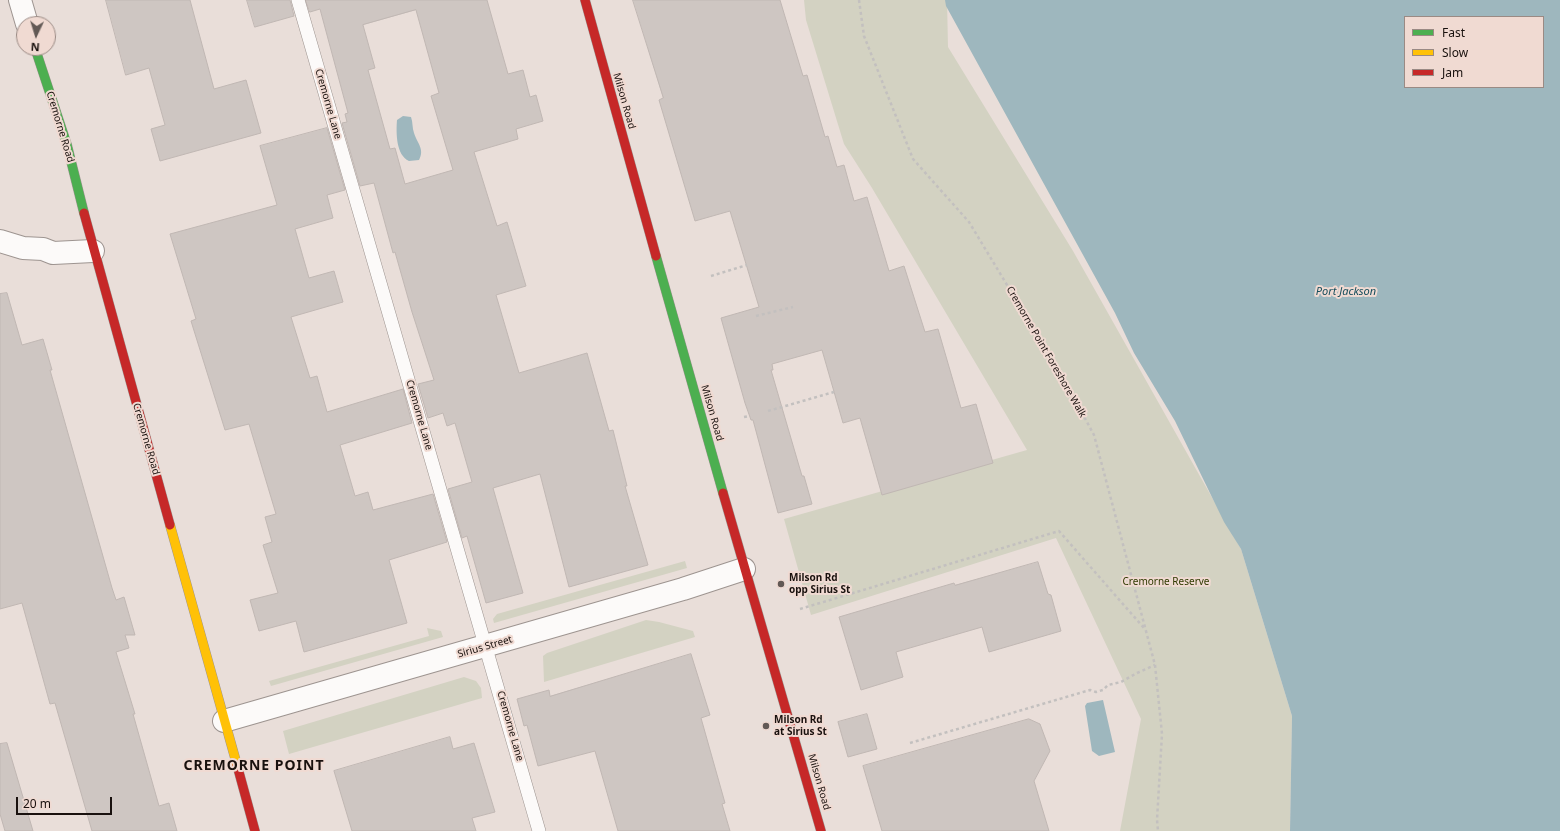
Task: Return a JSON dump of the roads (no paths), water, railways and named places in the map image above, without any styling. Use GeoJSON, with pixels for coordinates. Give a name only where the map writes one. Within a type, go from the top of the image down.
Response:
{"type":"FeatureCollection","features":[{"type":"Feature","properties":{"kind":"street"},"geometry":{"type":"LineString","coordinates":[[20,0],[25,16]]}},
{"type":"Feature","properties":{"kind":"street","name":"Milson Road"},"geometry":{"type":"LineString","coordinates":[[584,0],[744,569],[821,831]]}},
{"type":"Feature","properties":{"kind":"street","name":"Cremorne Road"},"geometry":{"type":"LineString","coordinates":[[38,56],[67,145],[93,251],[255,831]]}},
{"type":"Feature","properties":{"kind":"street"},"geometry":{"type":"LineString","coordinates":[[0,241],[23,248],[43,249],[53,253],[93,251]]}},
{"type":"Feature","properties":{"kind":"street","name":"Sirius Street"},"geometry":{"type":"LineString","coordinates":[[224,721],[683,589],[744,569]]}},
{"type":"Feature","properties":{"kind":"lane","name":"Cremorne Lane"},"geometry":{"type":"LineString","coordinates":[[298,0],[540,831]]}},
{"type":"Feature","properties":{"kind":"water","name":"Port Jackson"},"geometry":{"type":"Polygon","coordinates":[[[945,0],[1560,0],[1560,831],[1290,831],[1292,716],[1241,549],[1224,522],[1175,421],[1134,353],[1115,313],[946,6],[945,0]]]}},
{"type":"Feature","properties":{"kind":"water"},"geometry":{"type":"Polygon","coordinates":[[[403,116],[411,117],[413,131],[421,149],[421,156],[419,160],[409,161],[399,149],[397,120],[403,116]]]}},
{"type":"Feature","properties":{"kind":"water"},"geometry":{"type":"Polygon","coordinates":[[[1103,700],[1115,752],[1099,756],[1092,751],[1085,706],[1087,703],[1103,700]]]}},
{"type":"Feature","properties":{"kind":"place","name":"Milson Rd opp Sirius St"},"geometry":{"type":"Point","coordinates":[781,584]}},
{"type":"Feature","properties":{"kind":"place","name":"Milson Rd at Sirius St"},"geometry":{"type":"Point","coordinates":[766,726]}},
{"type":"Feature","properties":{"kind":"district","name":"CREMORNE POINT"},"geometry":{"type":"Point","coordinates":[254,766]}},
{"type":"Feature","properties":{"kind":"park label","name":"Cremorne Reserve"},"geometry":{"type":"Point","coordinates":[1166,582]}}]}
